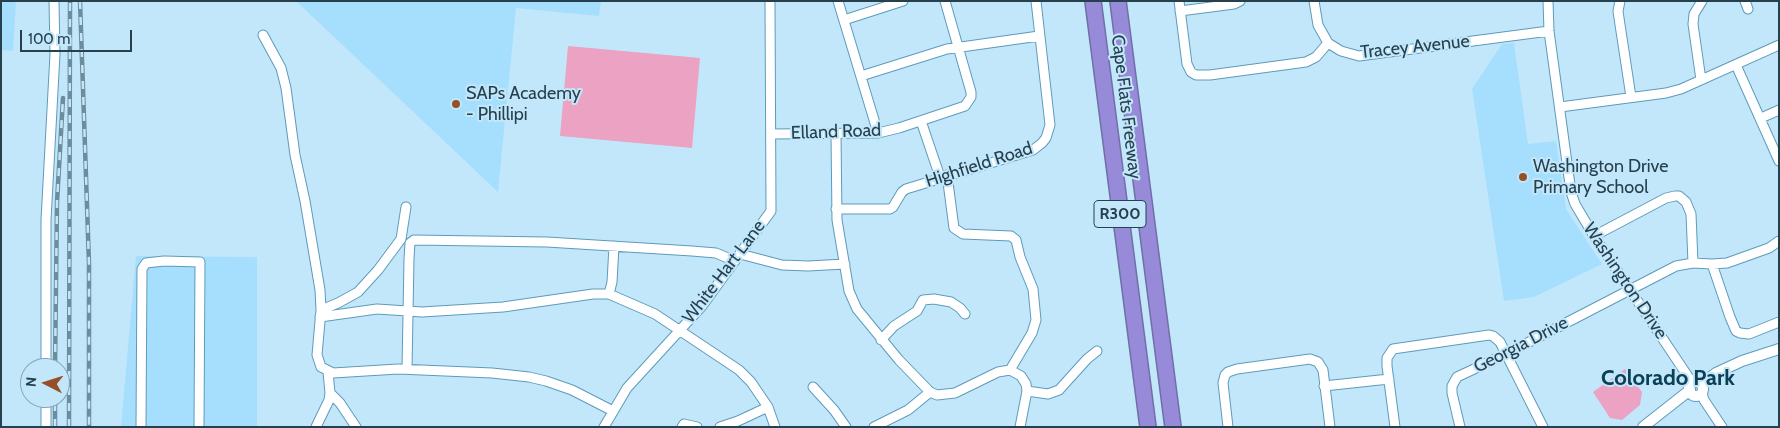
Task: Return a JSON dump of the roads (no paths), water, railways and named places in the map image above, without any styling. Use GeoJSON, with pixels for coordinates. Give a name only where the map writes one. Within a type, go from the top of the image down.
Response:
{"type":"FeatureCollection","features":[{"type":"Feature","properties":{"kind":"highway","name":"Cape Flats Freeway"},"geometry":{"type":"LineString","coordinates":[[1093,1],[1148,427]]}},
{"type":"Feature","properties":{"kind":"highway","name":"Cape Flats Freeway"},"geometry":{"type":"LineString","coordinates":[[1118,1],[1173,427]]}},
{"type":"Feature","properties":{"kind":"street"},"geometry":{"type":"LineString","coordinates":[[46,358],[46,220],[55,54],[54,1]]}},
{"type":"Feature","properties":{"kind":"street","name":"White Hart Lane"},"geometry":{"type":"LineString","coordinates":[[604,427],[627,388],[702,306],[771,211],[770,1]]}},
{"type":"Feature","properties":{"kind":"street"},"geometry":{"type":"LineString","coordinates":[[838,1],[878,132]]}},
{"type":"Feature","properties":{"kind":"street"},"geometry":{"type":"LineString","coordinates":[[844,20],[903,1]]}},
{"type":"Feature","properties":{"kind":"street","name":"Elland Road"},"geometry":{"type":"LineString","coordinates":[[772,134],[878,132],[959,109],[968,102],[971,92],[945,1]]}},
{"type":"Feature","properties":{"kind":"street","name":"Highfield Road"},"geometry":{"type":"LineString","coordinates":[[836,207],[890,209],[906,189],[1033,150],[1039,146],[1046,138],[1050,126],[1036,1]]}},
{"type":"Feature","properties":{"kind":"street"},"geometry":{"type":"LineString","coordinates":[[1178,1],[1187,64],[1191,72],[1196,75],[1210,75],[1306,62],[1316,57],[1328,43],[1318,25],[1314,1]]}},
{"type":"Feature","properties":{"kind":"street"},"geometry":{"type":"LineString","coordinates":[[1180,12],[1234,4],[1240,1]]}},
{"type":"Feature","properties":{"kind":"street","name":"Washington Drive"},"geometry":{"type":"LineString","coordinates":[[1548,1],[1549,31],[1571,192],[1580,214],[1594,236],[1722,427]]}},
{"type":"Feature","properties":{"kind":"street"},"geometry":{"type":"LineString","coordinates":[[1620,1],[1618,11],[1631,97]]}},
{"type":"Feature","properties":{"kind":"street"},"geometry":{"type":"LineString","coordinates":[[1701,80],[1693,19],[1696,9],[1702,1]]}},
{"type":"Feature","properties":{"kind":"street","name":"Tracey Avenue"},"geometry":{"type":"LineString","coordinates":[[1328,43],[1350,54],[1372,55],[1549,31]]}},
{"type":"Feature","properties":{"kind":"street"},"geometry":{"type":"LineString","coordinates":[[263,35],[280,65],[284,78],[317,266],[320,313],[318,360],[322,367],[328,372],[338,373],[406,369],[529,377],[572,390],[613,411]]}},
{"type":"Feature","properties":{"kind":"street"},"geometry":{"type":"LineString","coordinates":[[862,76],[958,46],[1039,36]]}},
{"type":"Feature","properties":{"kind":"street"},"geometry":{"type":"LineString","coordinates":[[1560,107],[1674,91],[1779,46]]}},
{"type":"Feature","properties":{"kind":"street"},"geometry":{"type":"LineString","coordinates":[[1736,65],[1779,161]]}},
{"type":"Feature","properties":{"kind":"street"},"geometry":{"type":"LineString","coordinates":[[1760,118],[1779,110]]}},
{"type":"Feature","properties":{"kind":"street"},"geometry":{"type":"LineString","coordinates":[[921,121],[944,176],[954,228],[963,234],[1011,236],[1016,240],[1033,289],[1036,320],[1032,333],[1010,370]]}},
{"type":"Feature","properties":{"kind":"street"},"geometry":{"type":"LineString","coordinates":[[836,134],[836,207],[844,264],[853,303],[881,340],[930,392],[937,395],[955,393],[998,372],[1010,370],[1021,376],[1027,390],[1020,427]]}},
{"type":"Feature","properties":{"kind":"street"},"geometry":{"type":"LineString","coordinates":[[1594,236],[1666,198],[1679,196],[1686,202],[1691,214],[1693,263]]}},
{"type":"Feature","properties":{"kind":"street"},"geometry":{"type":"LineString","coordinates":[[320,313],[365,286],[384,264],[402,236],[406,207]]}},
{"type":"Feature","properties":{"kind":"street"},"geometry":{"type":"LineString","coordinates":[[402,236],[414,240],[547,242],[708,252],[782,265],[844,264]]}},
{"type":"Feature","properties":{"kind":"street"},"geometry":{"type":"LineString","coordinates":[[406,369],[410,247],[414,240]]}},
{"type":"Feature","properties":{"kind":"street","name":"Georgia Drive"},"geometry":{"type":"LineString","coordinates":[[1460,427],[1452,393],[1454,381],[1457,377],[1506,354],[1676,266],[1693,263],[1712,264],[1734,261],[1769,248],[1779,241]]}},
{"type":"Feature","properties":{"kind":"street"},"geometry":{"type":"LineString","coordinates":[[609,294],[612,282],[614,246]]}},
{"type":"Feature","properties":{"kind":"street"},"geometry":{"type":"LineString","coordinates":[[141,427],[143,265],[151,262],[185,261],[200,262],[199,427]]}},
{"type":"Feature","properties":{"kind":"street"},"geometry":{"type":"LineString","coordinates":[[1712,264],[1736,331],[1749,334],[1779,322]]}},
{"type":"Feature","properties":{"kind":"street"},"geometry":{"type":"LineString","coordinates":[[320,313],[377,309],[407,312],[498,308],[593,294],[609,294],[638,306],[680,330],[747,377],[768,407],[775,427]]}},
{"type":"Feature","properties":{"kind":"street"},"geometry":{"type":"LineString","coordinates":[[881,340],[894,326],[917,311],[923,300],[934,299],[951,302],[965,314]]}},
{"type":"Feature","properties":{"kind":"street"},"geometry":{"type":"LineString","coordinates":[[1395,427],[1388,358],[1389,353],[1393,349],[1489,335],[1496,338],[1506,354],[1543,427]]}},
{"type":"Feature","properties":{"kind":"street"},"geometry":{"type":"LineString","coordinates":[[1651,427],[1716,373],[1742,361],[1779,348]]}},
{"type":"Feature","properties":{"kind":"street"},"geometry":{"type":"LineString","coordinates":[[1027,390],[1048,394],[1060,390],[1087,358],[1097,351]]}},
{"type":"Feature","properties":{"kind":"street"},"geometry":{"type":"LineString","coordinates":[[1228,427],[1223,383],[1225,375],[1232,370],[1306,359],[1314,360],[1321,365],[1323,370],[1330,427]]}},
{"type":"Feature","properties":{"kind":"street"},"geometry":{"type":"LineString","coordinates":[[316,427],[330,393],[328,372]]}},
{"type":"Feature","properties":{"kind":"street"},"geometry":{"type":"LineString","coordinates":[[1324,386],[1389,379]]}},
{"type":"Feature","properties":{"kind":"street"},"geometry":{"type":"LineString","coordinates":[[813,387],[834,410],[846,427]]}},
{"type":"Feature","properties":{"kind":"street"},"geometry":{"type":"LineString","coordinates":[[1644,427],[1697,389]]}},
{"type":"Feature","properties":{"kind":"street"},"geometry":{"type":"LineString","coordinates":[[874,427],[908,410],[930,392]]}},
{"type":"Feature","properties":{"kind":"street"},"geometry":{"type":"LineString","coordinates":[[330,393],[342,406],[356,427]]}},
{"type":"Feature","properties":{"kind":"street"},"geometry":{"type":"LineString","coordinates":[[720,427],[768,407]]}},
{"type":"Feature","properties":{"kind":"street"},"geometry":{"type":"LineString","coordinates":[[46,408],[46,427]]}},
{"type":"Feature","properties":{"kind":"street"},"geometry":{"type":"LineString","coordinates":[[682,427],[684,424],[697,427]]}},
{"type":"Feature","properties":{"kind":"railway"},"geometry":{"type":"LineString","coordinates":[[69,427],[70,1]]}},
{"type":"Feature","properties":{"kind":"railway"},"geometry":{"type":"LineString","coordinates":[[80,1],[89,264],[89,427]]}},
{"type":"Feature","properties":{"kind":"railway"},"geometry":{"type":"LineString","coordinates":[[55,358],[57,202],[63,98]]}},
{"type":"Feature","properties":{"kind":"railway"},"geometry":{"type":"LineString","coordinates":[[55,408],[55,427]]}},
{"type":"Feature","properties":{"kind":"place","name":"SAPs Academy - Phillipi"},"geometry":{"type":"Point","coordinates":[456,104]}},
{"type":"Feature","properties":{"kind":"place","name":"Washington Drive Primary School"},"geometry":{"type":"Point","coordinates":[1523,177]}},
{"type":"Feature","properties":{"kind":"district","name":"Colorado Park"},"geometry":{"type":"Point","coordinates":[1668,379]}}]}
